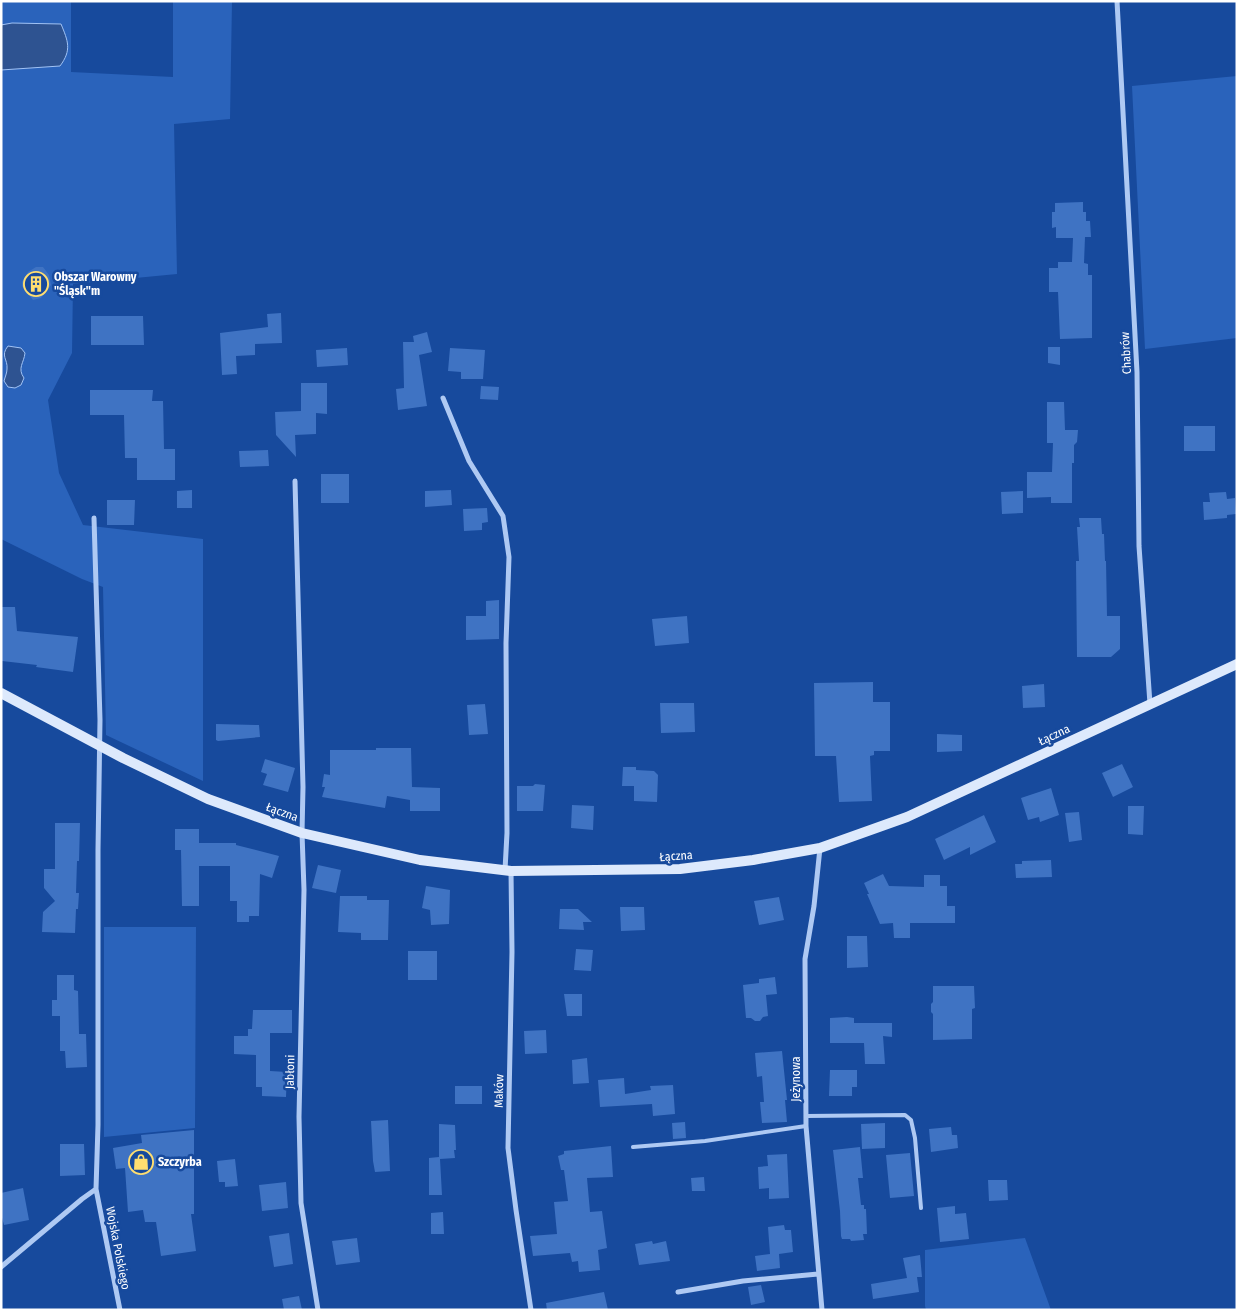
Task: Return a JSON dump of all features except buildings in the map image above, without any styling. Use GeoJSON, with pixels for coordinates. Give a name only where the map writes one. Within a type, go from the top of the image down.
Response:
{"type":"FeatureCollection","features":[{"type":"Feature","properties":{"kind":"street","name":"Chabrów"},"geometry":{"type":"LineString","coordinates":[[1117,1],[1137,372],[1138,546],[1150,704]]}},
{"type":"Feature","properties":{"kind":"street","name":"Maków"},"geometry":{"type":"LineString","coordinates":[[443,398],[470,461],[503,516],[509,557],[506,643],[507,832],[512,952],[508,1148],[531,1310]]}},
{"type":"Feature","properties":{"kind":"street","name":"Jabłoni"},"geometry":{"type":"LineString","coordinates":[[295,481],[304,890],[300,1117],[301,1203],[318,1310]]}},
{"type":"Feature","properties":{"kind":"street"},"geometry":{"type":"LineString","coordinates":[[94,518],[100,720],[99,745]]}},
{"type":"Feature","properties":{"kind":"street","name":"Łączna"},"geometry":{"type":"LineString","coordinates":[[1,693],[99,745],[208,799],[302,833],[420,860],[508,871],[680,869],[753,860],[820,848],[906,817],[1237,664]]}},
{"type":"Feature","properties":{"kind":"street","name":"Wojska Polskiego"},"geometry":{"type":"LineString","coordinates":[[99,745],[98,1125],[96,1189],[120,1310]]}},
{"type":"Feature","properties":{"kind":"street","name":"Jeżynowa"},"geometry":{"type":"LineString","coordinates":[[820,848],[814,906],[805,959],[806,1126],[822,1310]]}},
{"type":"Feature","properties":{"kind":"street"},"geometry":{"type":"LineString","coordinates":[[1,1267],[96,1189]]}},
{"type":"Feature","properties":{"kind":"street"},"geometry":{"type":"LineString","coordinates":[[678,1292],[743,1281],[818,1274]]}},
{"type":"Feature","properties":{"kind":"lane"},"geometry":{"type":"LineString","coordinates":[[806,1116],[904,1114],[911,1120],[915,1138],[921,1208]]}},
{"type":"Feature","properties":{"kind":"lane"},"geometry":{"type":"LineString","coordinates":[[633,1146],[705,1141],[806,1126]]}},
{"type":"Feature","properties":{"kind":"shaded area"},"geometry":{"type":"Polygon","coordinates":[[[1,1],[71,1],[71,72],[173,77],[173,1],[232,1],[230,119],[174,124],[177,274],[73,284],[72,353],[48,400],[59,473],[83,525],[203,539],[203,781],[106,735],[103,587],[82,579],[1,539],[1,1]]]}},
{"type":"Feature","properties":{"kind":"shaded area"},"geometry":{"type":"Polygon","coordinates":[[[12,23],[61,24],[68,45],[66,55],[60,66],[1,70],[1,25],[12,23]]]}},
{"type":"Feature","properties":{"kind":"shaded area"},"geometry":{"type":"Polygon","coordinates":[[[1237,76],[1237,338],[1145,349],[1132,86],[1237,76]]]}},
{"type":"Feature","properties":{"kind":"shaded area"},"geometry":{"type":"Polygon","coordinates":[[[8,346],[21,348],[25,353],[21,368],[24,378],[21,385],[15,388],[8,387],[4,381],[7,366],[4,355],[8,346]]]}},
{"type":"Feature","properties":{"kind":"shaded area"},"geometry":{"type":"Polygon","coordinates":[[[104,927],[196,927],[195,1128],[104,1137],[104,927]]]}},
{"type":"Feature","properties":{"kind":"shaded area"},"geometry":{"type":"Polygon","coordinates":[[[1025,1238],[1051,1310],[926,1310],[925,1250],[1025,1238]]]}},
{"type":"Feature","properties":{"kind":"place","name":"Obszar Warowny \"Śląsk\"m"},"geometry":{"type":"Point","coordinates":[36,284]}},
{"type":"Feature","properties":{"kind":"place","name":"Szczyrba"},"geometry":{"type":"Point","coordinates":[141,1162]}}]}
